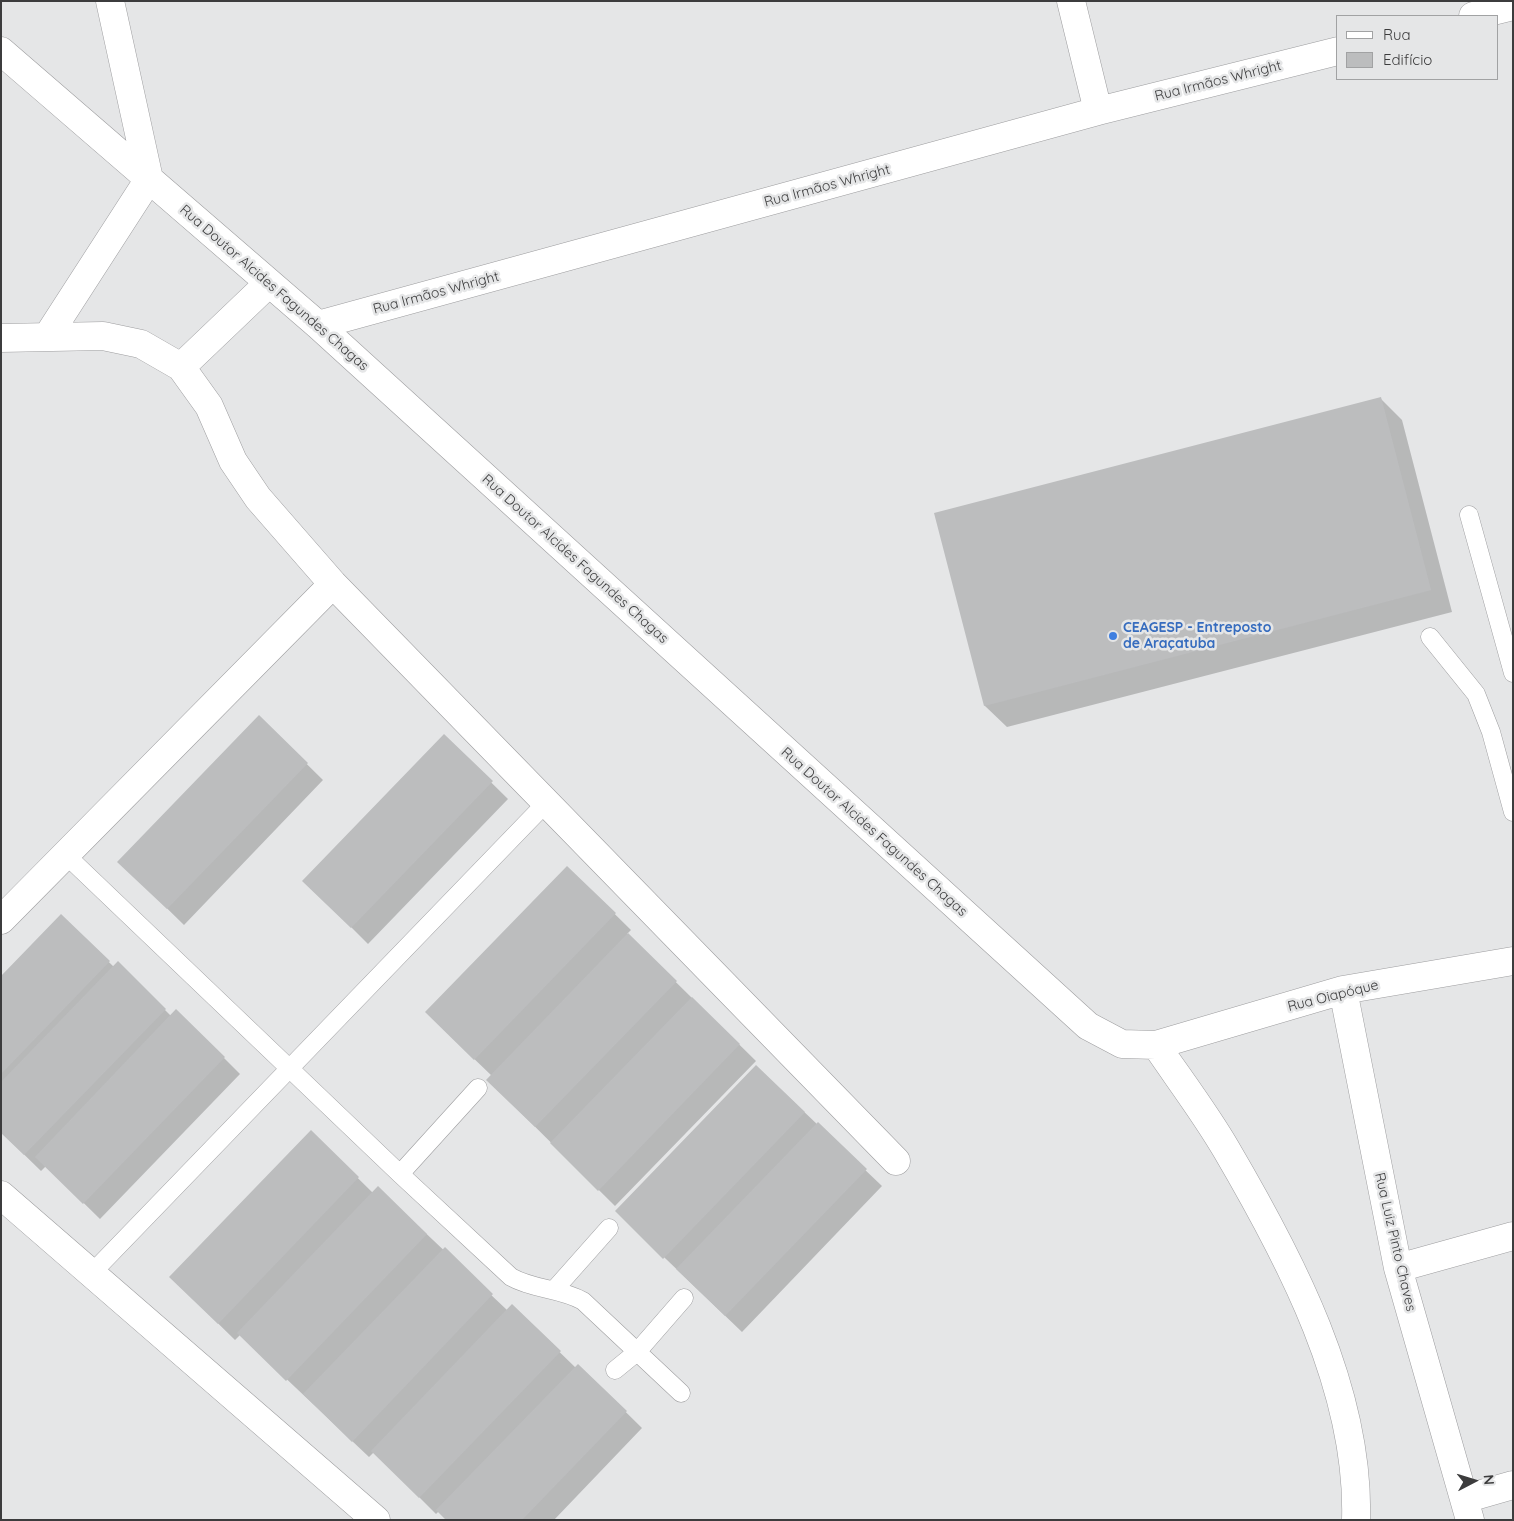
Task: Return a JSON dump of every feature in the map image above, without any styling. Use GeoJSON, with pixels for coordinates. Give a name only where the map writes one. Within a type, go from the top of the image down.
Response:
{"type":"FeatureCollection","features":[{"type":"Feature","properties":{"kind":"street"},"geometry":{"type":"LineString","coordinates":[[47,337],[149,179],[110,1]]}},
{"type":"Feature","properties":{"kind":"street"},"geometry":{"type":"LineString","coordinates":[[1071,1],[1098,111]]}},
{"type":"Feature","properties":{"kind":"street"},"geometry":{"type":"LineString","coordinates":[[1477,15],[1513,6]]}},
{"type":"Feature","properties":{"kind":"street","name":"Rua Doutor Alcides Fagundes Chagas"},"geometry":{"type":"LineString","coordinates":[[1,51],[318,325],[1088,1026],[1122,1044],[1156,1045]]}},
{"type":"Feature","properties":{"kind":"street","name":"Rua Irmãos Whright"},"geometry":{"type":"LineString","coordinates":[[318,325],[1098,111],[1336,52]]}},
{"type":"Feature","properties":{"kind":"street"},"geometry":{"type":"LineString","coordinates":[[181,367],[269,283]]}},
{"type":"Feature","properties":{"kind":"street"},"geometry":{"type":"LineString","coordinates":[[1,338],[103,336],[141,344],[181,367],[209,406],[233,461],[258,498],[333,584],[896,1161]]}},
{"type":"Feature","properties":{"kind":"street"},"geometry":{"type":"LineString","coordinates":[[1,920],[67,856],[333,584]]}},
{"type":"Feature","properties":{"kind":"street","name":"Rua Oiapóque"},"geometry":{"type":"LineString","coordinates":[[1156,1045],[1343,990],[1511,957]]}},
{"type":"Feature","properties":{"kind":"street","name":"Rua Luiz Pinto Chaves"},"geometry":{"type":"LineString","coordinates":[[1343,990],[1398,1268],[1467,1509]]}},
{"type":"Feature","properties":{"kind":"street"},"geometry":{"type":"LineString","coordinates":[[1156,1045],[1226,1148],[1307,1299],[1342,1401],[1357,1490],[1356,1520]]}},
{"type":"Feature","properties":{"kind":"street"},"geometry":{"type":"LineString","coordinates":[[1,1196],[376,1520]]}},
{"type":"Feature","properties":{"kind":"street"},"geometry":{"type":"LineString","coordinates":[[1398,1268],[1513,1236]]}},
{"type":"Feature","properties":{"kind":"street"},"geometry":{"type":"LineString","coordinates":[[1467,1509],[1513,1485]]}},
{"type":"Feature","properties":{"kind":"lane"},"geometry":{"type":"LineString","coordinates":[[1469,515],[1513,673]]}},
{"type":"Feature","properties":{"kind":"lane"},"geometry":{"type":"LineString","coordinates":[[1430,637],[1476,694],[1491,732],[1513,812]]}},
{"type":"Feature","properties":{"kind":"lane"},"geometry":{"type":"LineString","coordinates":[[91,1274],[546,804]]}},
{"type":"Feature","properties":{"kind":"lane"},"geometry":{"type":"LineString","coordinates":[[67,856],[289,1069],[511,1277],[524,1285],[573,1295],[583,1301],[681,1393]]}},
{"type":"Feature","properties":{"kind":"lane"},"geometry":{"type":"LineString","coordinates":[[400,1174],[478,1088]]}},
{"type":"Feature","properties":{"kind":"lane"},"geometry":{"type":"LineString","coordinates":[[554,1290],[608,1228]]}},
{"type":"Feature","properties":{"kind":"lane"},"geometry":{"type":"LineString","coordinates":[[615,1370],[637,1352],[684,1298]]}},
{"type":"Feature","properties":{"kind":"building"},"geometry":{"type":"Polygon","coordinates":[[[1381,397],[1431,590],[984,706],[934,513],[1381,397]]]}},
{"type":"Feature","properties":{"kind":"building"},"geometry":{"type":"Polygon","coordinates":[[[259,715],[308,763],[167,909],[117,862],[259,715]]]}},
{"type":"Feature","properties":{"kind":"building"},"geometry":{"type":"Polygon","coordinates":[[[444,734],[493,781],[351,928],[302,881],[444,734]]]}},
{"type":"Feature","properties":{"kind":"building"},"geometry":{"type":"Polygon","coordinates":[[[567,866],[616,913],[474,1060],[425,1012],[567,866]]]}},
{"type":"Feature","properties":{"kind":"building"},"geometry":{"type":"Polygon","coordinates":[[[61,914],[110,961],[1,1074],[1,976],[61,914]]]}},
{"type":"Feature","properties":{"kind":"building"},"geometry":{"type":"Polygon","coordinates":[[[628,933],[677,981],[535,1127],[486,1080],[628,933]]]}},
{"type":"Feature","properties":{"kind":"building"},"geometry":{"type":"Polygon","coordinates":[[[118,961],[166,1009],[24,1155],[1,1133],[1,1082],[118,961]]]}},
{"type":"Feature","properties":{"kind":"building"},"geometry":{"type":"Polygon","coordinates":[[[692,997],[740,1044],[598,1191],[550,1143],[692,997]]]}},
{"type":"Feature","properties":{"kind":"building"},"geometry":{"type":"Polygon","coordinates":[[[176,1009],[225,1057],[83,1204],[35,1157],[176,1009]]]}},
{"type":"Feature","properties":{"kind":"building"},"geometry":{"type":"Polygon","coordinates":[[[756,1065],[805,1112],[663,1259],[615,1211],[756,1065]]]}},
{"type":"Feature","properties":{"kind":"building"},"geometry":{"type":"Polygon","coordinates":[[[818,1122],[867,1169],[725,1316],[676,1269],[818,1122]]]}},
{"type":"Feature","properties":{"kind":"building"},"geometry":{"type":"Polygon","coordinates":[[[311,1130],[359,1177],[218,1324],[169,1277],[311,1130]]]}},
{"type":"Feature","properties":{"kind":"building"},"geometry":{"type":"Polygon","coordinates":[[[378,1186],[427,1234],[286,1381],[237,1333],[378,1186]]]}},
{"type":"Feature","properties":{"kind":"building"},"geometry":{"type":"Polygon","coordinates":[[[445,1247],[493,1294],[352,1442],[303,1394],[445,1247]]]}},
{"type":"Feature","properties":{"kind":"building"},"geometry":{"type":"Polygon","coordinates":[[[512,1304],[561,1351],[419,1498],[371,1451],[512,1304]]]}},
{"type":"Feature","properties":{"kind":"building"},"geometry":{"type":"Polygon","coordinates":[[[578,1364],[627,1411],[522,1520],[446,1520],[436,1510],[578,1364]]]}},
{"type":"Feature","properties":{"kind":"place","name":"CEAGESP - Entreposto de Araçatuba"},"geometry":{"type":"Point","coordinates":[1113,636]}}]}
